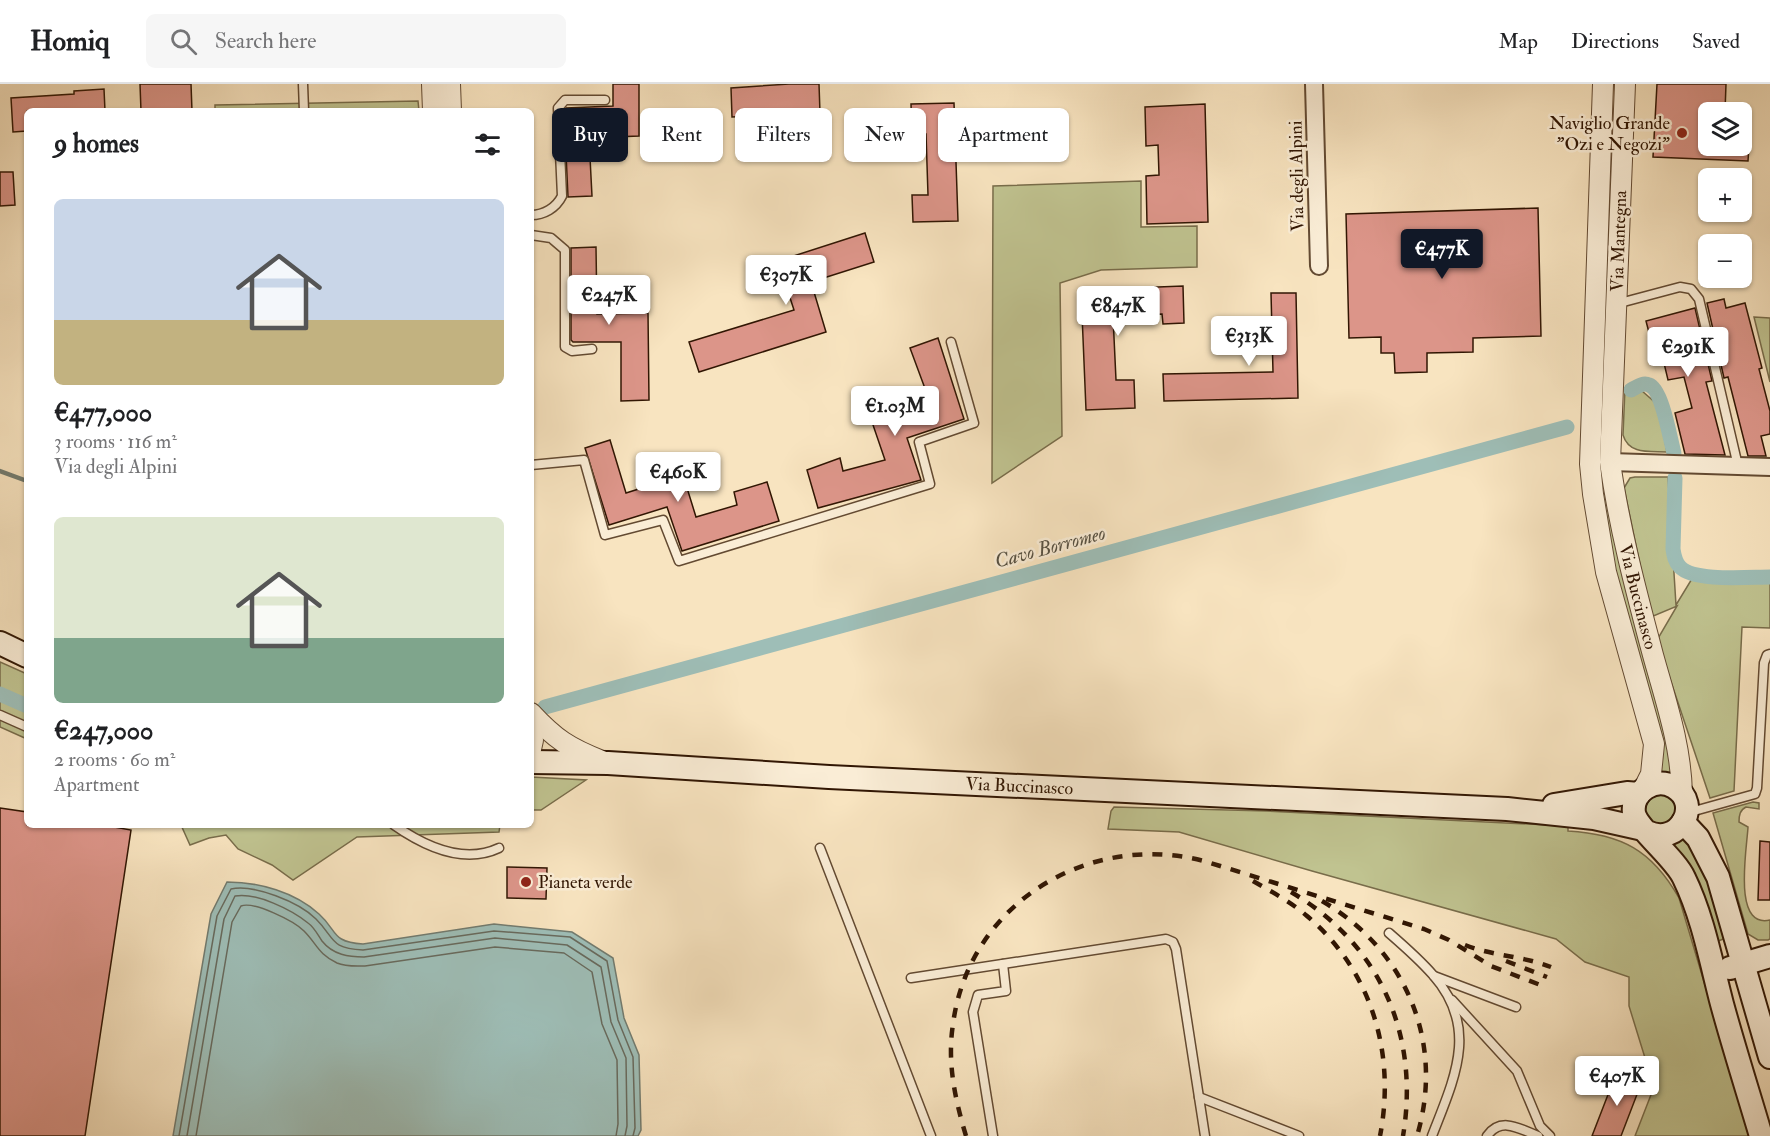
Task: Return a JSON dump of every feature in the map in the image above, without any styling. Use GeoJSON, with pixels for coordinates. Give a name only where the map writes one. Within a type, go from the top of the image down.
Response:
{"type":"FeatureCollection","features":[{"type":"Feature","properties":{"kind":"main road"},"geometry":{"type":"LineString","coordinates":[[0,643],[24,655]]}},
{"type":"Feature","properties":{"kind":"main road","name":"Via Buccinasco"},"geometry":{"type":"LineString","coordinates":[[534,762],[608,763],[829,777],[1507,809],[1594,818],[1645,831],[1656,836],[1666,836],[1677,830],[1684,810],[1672,786],[1662,783],[1653,784],[1641,792],[1635,802],[1634,812],[1638,824],[1645,831],[1683,874],[1695,901],[1761,1136]]}},
{"type":"Feature","properties":{"kind":"main road","name":"Via Buccinasco"},"geometry":{"type":"LineString","coordinates":[[1507,809],[1572,803],[1641,792]]}},
{"type":"Feature","properties":{"kind":"main road"},"geometry":{"type":"LineString","coordinates":[[1684,810],[1718,877],[1770,1057]]}},
{"type":"Feature","properties":{"kind":"main road"},"geometry":{"type":"LineString","coordinates":[[1714,972],[1770,956]]}},
{"type":"Feature","properties":{"kind":"street"},"geometry":{"type":"LineString","coordinates":[[432,84],[433,108]]}},
{"type":"Feature","properties":{"kind":"street"},"geometry":{"type":"LineString","coordinates":[[450,84],[451,108]]}},
{"type":"Feature","properties":{"kind":"street","name":"Via degli Alpini"},"geometry":{"type":"LineString","coordinates":[[1314,84],[1318,266]]}},
{"type":"Feature","properties":{"kind":"street","name":"Via Buccinasco"},"geometry":{"type":"LineString","coordinates":[[1603,84],[1591,412],[1593,495],[1606,572],[1654,744],[1651,774],[1641,792]]}},
{"type":"Feature","properties":{"kind":"street","name":"Via Mantegna"},"geometry":{"type":"LineString","coordinates":[[1612,398],[1626,84]]}},
{"type":"Feature","properties":{"kind":"street","name":"Via Buccinasco"},"geometry":{"type":"LineString","coordinates":[[1612,398],[1610,462],[1614,489],[1636,593],[1679,752],[1684,810]]}},
{"type":"Feature","properties":{"kind":"street"},"geometry":{"type":"LineString","coordinates":[[1610,462],[1770,466]]}},
{"type":"Feature","properties":{"kind":"street"},"geometry":{"type":"LineString","coordinates":[[534,716],[552,735],[574,750],[608,763]]}},
{"type":"Feature","properties":{"kind":"lane"},"geometry":{"type":"LineString","coordinates":[[303,84],[304,108]]}},
{"type":"Feature","properties":{"kind":"lane"},"geometry":{"type":"LineString","coordinates":[[534,215],[541,214],[557,206],[562,196],[558,108],[565,100],[606,100]]}},
{"type":"Feature","properties":{"kind":"lane"},"geometry":{"type":"LineString","coordinates":[[534,236],[551,238],[565,250],[566,347],[572,351],[592,349]]}},
{"type":"Feature","properties":{"kind":"lane"},"geometry":{"type":"LineString","coordinates":[[1616,304],[1680,287],[1691,289],[1699,299],[1738,466]]}},
{"type":"Feature","properties":{"kind":"lane"},"geometry":{"type":"LineString","coordinates":[[534,465],[584,460],[605,535],[663,520],[679,561],[930,484],[919,442],[974,423],[951,342]]}},
{"type":"Feature","properties":{"kind":"lane"},"geometry":{"type":"LineString","coordinates":[[1684,810],[1755,794],[1764,663],[1767,655],[1770,654]]}},
{"type":"Feature","properties":{"kind":"lane"},"geometry":{"type":"LineString","coordinates":[[0,715],[24,726]]}},
{"type":"Feature","properties":{"kind":"lane"},"geometry":{"type":"LineString","coordinates":[[399,828],[425,844],[442,851],[475,854],[499,848]]}},
{"type":"Feature","properties":{"kind":"lane"},"geometry":{"type":"LineString","coordinates":[[820,849],[931,1136]]}},
{"type":"Feature","properties":{"kind":"lane"},"geometry":{"type":"LineString","coordinates":[[1389,933],[1434,975],[1446,993],[1517,1071],[1540,1126],[1550,1136]]}},
{"type":"Feature","properties":{"kind":"lane"},"geometry":{"type":"LineString","coordinates":[[911,978],[1171,940],[1176,949],[1205,1136]]}},
{"type":"Feature","properties":{"kind":"lane"},"geometry":{"type":"LineString","coordinates":[[993,1136],[973,1012],[978,995],[1006,991],[1003,964]]}},
{"type":"Feature","properties":{"kind":"lane"},"geometry":{"type":"LineString","coordinates":[[1434,975],[1516,1007]]}},
{"type":"Feature","properties":{"kind":"lane"},"geometry":{"type":"LineString","coordinates":[[1432,1136],[1453,1082],[1460,1046],[1460,1028],[1446,993]]}},
{"type":"Feature","properties":{"kind":"lane"},"geometry":{"type":"LineString","coordinates":[[1199,1097],[1299,1136]]}},
{"type":"Feature","properties":{"kind":"lane"},"geometry":{"type":"LineString","coordinates":[[1487,1136],[1491,1131],[1507,1124],[1538,1136]]}},
{"type":"Feature","properties":{"kind":"green space"},"geometry":{"type":"Polygon","coordinates":[[[418,101],[419,108],[215,108],[215,105],[418,101]]]}},
{"type":"Feature","properties":{"kind":"green space"},"geometry":{"type":"Polygon","coordinates":[[[1141,181],[1141,227],[1197,226],[1197,267],[1101,270],[1060,283],[1062,436],[992,483],[993,186],[1141,181]]]}},
{"type":"Feature","properties":{"kind":"green space"},"geometry":{"type":"Polygon","coordinates":[[[1754,317],[1770,318],[1770,382],[1754,317]]]}},
{"type":"Feature","properties":{"kind":"green space"},"geometry":{"type":"Polygon","coordinates":[[[1634,384],[1658,405],[1667,452],[1635,449],[1630,446],[1623,435],[1625,388],[1634,384]]]}},
{"type":"Feature","properties":{"kind":"green space"},"geometry":{"type":"Polygon","coordinates":[[[1668,477],[1676,605],[1693,577],[1770,580],[1770,628],[1742,627],[1734,791],[1710,798],[1657,640],[1677,606],[1651,617],[1624,488],[1630,478],[1668,477]]]}},
{"type":"Feature","properties":{"kind":"green space"},"geometry":{"type":"Polygon","coordinates":[[[1607,494],[1684,779],[1658,775],[1599,495],[1607,494]]]}},
{"type":"Feature","properties":{"kind":"green space"},"geometry":{"type":"Polygon","coordinates":[[[0,662],[24,673],[24,738],[0,727],[0,662]]]}},
{"type":"Feature","properties":{"kind":"green space"},"geometry":{"type":"Polygon","coordinates":[[[534,777],[586,780],[541,810],[534,810],[534,777]]]}},
{"type":"Feature","properties":{"kind":"green space"},"geometry":{"type":"Polygon","coordinates":[[[1661,793],[1672,798],[1677,809],[1672,820],[1661,825],[1650,820],[1645,809],[1650,798],[1661,793]]]}},
{"type":"Feature","properties":{"kind":"green space"},"geometry":{"type":"Polygon","coordinates":[[[1753,802],[1759,803],[1759,809],[1746,807],[1741,811],[1739,817],[1739,822],[1748,827],[1744,885],[1750,912],[1758,919],[1770,920],[1770,939],[1768,940],[1758,940],[1748,934],[1713,813],[1753,802]]]}},
{"type":"Feature","properties":{"kind":"green space"},"geometry":{"type":"Polygon","coordinates":[[[1114,807],[1267,811],[1568,826],[1568,831],[1604,836],[1633,848],[1646,856],[1658,868],[1679,898],[1750,1136],[1635,1136],[1654,1087],[1629,1006],[1629,977],[1585,962],[1556,939],[1179,832],[1108,829],[1111,811],[1114,807]]]}},
{"type":"Feature","properties":{"kind":"green space"},"geometry":{"type":"Polygon","coordinates":[[[182,828],[500,828],[499,832],[357,837],[293,880],[272,865],[238,849],[226,835],[190,845],[182,828]]]}},
{"type":"Feature","properties":{"kind":"green space"},"geometry":{"type":"Polygon","coordinates":[[[1689,833],[1702,852],[1728,937],[1716,942],[1669,843],[1689,833]]]}},
{"type":"Feature","properties":{"kind":"water"},"geometry":{"type":"Polygon","coordinates":[[[227,882],[264,886],[288,894],[319,914],[336,935],[353,943],[363,944],[494,924],[572,932],[613,958],[624,1018],[639,1055],[641,1130],[638,1136],[173,1136],[211,914],[227,882]]]}},
{"type":"Feature","properties":{"kind":"building"},"geometry":{"type":"Polygon","coordinates":[[[140,84],[191,84],[192,108],[141,108],[140,84]]]}},
{"type":"Feature","properties":{"kind":"building"},"geometry":{"type":"Polygon","coordinates":[[[613,84],[639,84],[639,136],[628,136],[628,108],[566,108],[613,106],[613,84]]]}},
{"type":"Feature","properties":{"kind":"building"},"geometry":{"type":"Polygon","coordinates":[[[819,84],[820,108],[735,108],[735,117],[732,117],[731,88],[819,84]]]}},
{"type":"Feature","properties":{"kind":"building","name":"Naviglio Grande \"Ozi e Negozi\""},"geometry":{"type":"Polygon","coordinates":[[[1657,84],[1726,84],[1725,102],[1698,102],[1698,156],[1748,156],[1748,161],[1653,157],[1657,84]]]}},
{"type":"Feature","properties":{"kind":"building"},"geometry":{"type":"Polygon","coordinates":[[[104,89],[105,108],[24,108],[24,131],[13,132],[11,98],[74,94],[74,91],[104,89]]]}},
{"type":"Feature","properties":{"kind":"building"},"geometry":{"type":"Polygon","coordinates":[[[954,103],[954,108],[938,108],[938,162],[956,162],[958,221],[913,222],[912,195],[928,195],[926,108],[911,108],[911,104],[954,103]]]}},
{"type":"Feature","properties":{"kind":"building"},"geometry":{"type":"Polygon","coordinates":[[[1205,104],[1208,222],[1147,224],[1146,176],[1159,175],[1158,145],[1146,146],[1145,107],[1205,104]]]}},
{"type":"Feature","properties":{"kind":"building"},"geometry":{"type":"Polygon","coordinates":[[[566,162],[590,162],[592,196],[568,197],[566,162]]]}},
{"type":"Feature","properties":{"kind":"building"},"geometry":{"type":"Polygon","coordinates":[[[0,172],[13,172],[15,205],[0,206],[0,172]]]}},
{"type":"Feature","properties":{"kind":"building"},"geometry":{"type":"Polygon","coordinates":[[[1538,208],[1541,336],[1473,338],[1473,352],[1427,353],[1427,372],[1395,373],[1394,353],[1381,353],[1381,337],[1349,338],[1346,214],[1538,208]]]}},
{"type":"Feature","properties":{"kind":"building"},"geometry":{"type":"Polygon","coordinates":[[[865,233],[874,262],[811,282],[826,332],[699,372],[689,342],[794,310],[778,261],[865,233]]]}},
{"type":"Feature","properties":{"kind":"building"},"geometry":{"type":"Polygon","coordinates":[[[596,247],[597,314],[648,313],[649,400],[621,401],[621,342],[573,342],[571,340],[571,248],[596,247]]]}},
{"type":"Feature","properties":{"kind":"building"},"geometry":{"type":"Polygon","coordinates":[[[1183,286],[1184,323],[1163,324],[1162,314],[1113,316],[1116,380],[1134,380],[1135,408],[1086,410],[1081,290],[1183,286]]]}},
{"type":"Feature","properties":{"kind":"building"},"geometry":{"type":"Polygon","coordinates":[[[1271,293],[1296,293],[1298,398],[1164,401],[1163,374],[1273,372],[1271,293]]]}},
{"type":"Feature","properties":{"kind":"building"},"geometry":{"type":"Polygon","coordinates":[[[1724,299],[1726,308],[1745,303],[1762,368],[1759,369],[1770,411],[1770,434],[1761,436],[1766,456],[1748,456],[1728,377],[1724,378],[1707,303],[1724,299]]]}},
{"type":"Feature","properties":{"kind":"building"},"geometry":{"type":"Polygon","coordinates":[[[1695,308],[1712,381],[1706,382],[1725,455],[1685,454],[1675,413],[1692,408],[1684,377],[1668,380],[1664,363],[1657,364],[1646,321],[1695,308]]]}},
{"type":"Feature","properties":{"kind":"building"},"geometry":{"type":"Polygon","coordinates":[[[938,338],[964,419],[907,438],[921,480],[818,508],[807,470],[840,458],[843,471],[885,460],[872,422],[930,402],[910,348],[938,338]]]}},
{"type":"Feature","properties":{"kind":"building"},"geometry":{"type":"Polygon","coordinates":[[[610,440],[626,493],[683,475],[696,517],[737,505],[734,492],[767,482],[779,521],[682,551],[667,507],[609,525],[585,448],[610,440]]]}},
{"type":"Feature","properties":{"kind":"building"},"geometry":{"type":"Polygon","coordinates":[[[0,808],[24,812],[24,828],[131,830],[85,1136],[0,1136],[0,808]]]}},
{"type":"Feature","properties":{"kind":"building"},"geometry":{"type":"Polygon","coordinates":[[[1760,841],[1770,842],[1770,900],[1758,900],[1760,841]]]}},
{"type":"Feature","properties":{"kind":"building"},"geometry":{"type":"Polygon","coordinates":[[[507,867],[547,868],[546,899],[507,898],[507,867]]]}},
{"type":"Feature","properties":{"kind":"building"},"geometry":{"type":"Polygon","coordinates":[[[1616,1074],[1641,1084],[1621,1136],[1592,1136],[1616,1074]]]}},
{"type":"Feature","properties":{"kind":"waterway","name":"Cavo Borromeo"},"geometry":{"type":"LineString","coordinates":[[1631,390],[1644,384],[1654,388],[1662,405],[1674,453]]}},
{"type":"Feature","properties":{"kind":"waterway","name":"Cavo Borromeo"},"geometry":{"type":"LineString","coordinates":[[545,707],[1567,427]]}},
{"type":"Feature","properties":{"kind":"waterway"},"geometry":{"type":"LineString","coordinates":[[0,471],[24,480]]}},
{"type":"Feature","properties":{"kind":"waterway","name":"Cavo Borromeo"},"geometry":{"type":"LineString","coordinates":[[1675,478],[1673,549],[1680,567],[1687,572],[1709,577],[1770,577]]}},
{"type":"Feature","properties":{"kind":"waterway","name":"Cavo Borromeo"},"geometry":{"type":"LineString","coordinates":[[0,694],[24,705]]}},
{"type":"Feature","properties":{"kind":"railway"},"geometry":{"type":"LineString","coordinates":[[966,1136],[953,1081],[951,1053],[953,1024],[964,981],[983,943],[1009,911],[1041,886],[1078,867],[1119,857],[1161,854],[1204,861],[1424,929],[1449,940],[1491,966],[1543,986]]}},
{"type":"Feature","properties":{"kind":"railway"},"geometry":{"type":"LineString","coordinates":[[1253,881],[1281,897],[1307,916],[1348,962],[1363,988],[1374,1016],[1381,1045],[1384,1105],[1380,1136]]}},
{"type":"Feature","properties":{"kind":"railway"},"geometry":{"type":"LineString","coordinates":[[1291,892],[1322,913],[1348,938],[1370,965],[1387,996],[1398,1028],[1405,1063],[1407,1099],[1403,1136]]}},
{"type":"Feature","properties":{"kind":"railway"},"geometry":{"type":"LineString","coordinates":[[1322,901],[1351,921],[1376,945],[1396,972],[1412,1002],[1421,1033],[1426,1067],[1424,1101],[1417,1136]]}},
{"type":"Feature","properties":{"kind":"railway"},"geometry":{"type":"LineString","coordinates":[[1465,945],[1551,967]]}},
{"type":"Feature","properties":{"kind":"railway"},"geometry":{"type":"LineString","coordinates":[[1506,961],[1547,977]]}},
{"type":"Feature","properties":{"kind":"place","name":"Naviglio Grande \"Ozi e Negozi\""},"geometry":{"type":"Point","coordinates":[1682,133]}},
{"type":"Feature","properties":{"kind":"place","name":"Pianeta verde"},"geometry":{"type":"Point","coordinates":[526,882]}}]}
